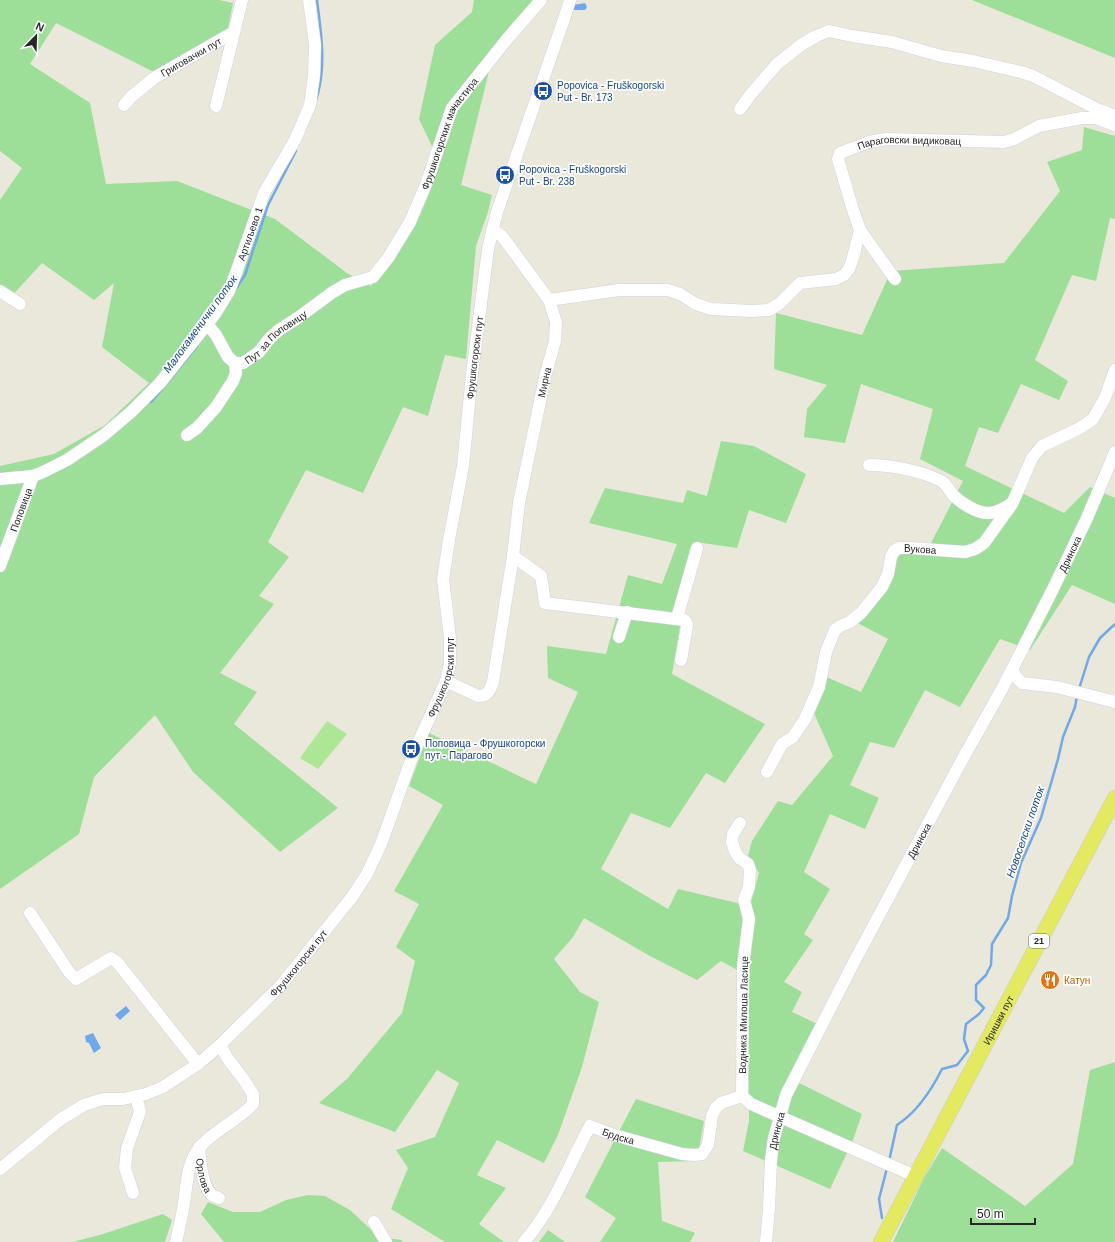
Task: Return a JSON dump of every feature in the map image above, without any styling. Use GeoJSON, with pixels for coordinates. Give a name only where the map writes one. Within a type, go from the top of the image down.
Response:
{"type":"FeatureCollection","features":[{"type":"Feature","properties":{"kind":"main road","name":"Иришки пут"},"geometry":{"type":"LineString","coordinates":[[881,1242],[1115,798]]}},
{"type":"Feature","properties":{"kind":"street"},"geometry":{"type":"LineString","coordinates":[[216,106],[242,0]]}},
{"type":"Feature","properties":{"kind":"street","name":"Артиљево 1"},"geometry":{"type":"LineString","coordinates":[[0,479],[33,476],[43,472],[67,460],[104,435],[160,383],[215,314],[229,291],[264,192],[295,140],[310,105],[314,76],[315,45],[309,0]]}},
{"type":"Feature","properties":{"kind":"street","name":"Фрушкогорских манастира"},"geometry":{"type":"LineString","coordinates":[[373,277],[388,258],[410,222],[427,182],[452,108],[508,38],[541,0]]}},
{"type":"Feature","properties":{"kind":"street","name":"Фрушкогорски пут"},"geometry":{"type":"LineString","coordinates":[[0,1169],[61,1119],[84,1105],[103,1099],[123,1099],[146,1094],[163,1087],[198,1064],[220,1045],[282,984],[348,902],[367,874],[381,844],[414,752],[446,681],[450,664],[450,649],[443,579],[463,466],[472,374],[488,249],[492,230],[506,184],[566,16],[570,0]]}},
{"type":"Feature","properties":{"kind":"street"},"geometry":{"type":"LineString","coordinates":[[740,109],[751,94],[778,64],[801,45],[816,36],[829,31],[892,42],[941,56],[973,61],[1021,72],[1034,76],[1099,110],[1115,116]]}},
{"type":"Feature","properties":{"kind":"street","name":"Григовачки пут"},"geometry":{"type":"LineString","coordinates":[[124,105],[132,96],[154,78],[234,32]]}},
{"type":"Feature","properties":{"kind":"street","name":"Параговски видиковац"},"geometry":{"type":"LineString","coordinates":[[895,279],[860,230],[838,159],[840,153],[869,142],[886,139],[1004,142],[1014,139],[1039,126],[1082,118],[1096,118],[1115,125]]}},
{"type":"Feature","properties":{"kind":"street","name":"Мирна"},"geometry":{"type":"LineString","coordinates":[[446,681],[478,696],[483,696],[489,693],[513,556],[519,503],[544,376],[555,341],[556,322],[549,300],[502,236],[492,230]]}},
{"type":"Feature","properties":{"kind":"street"},"geometry":{"type":"LineString","coordinates":[[549,300],[619,290],[668,290],[680,294],[696,304],[711,309],[752,311],[769,310],[779,304],[800,283],[836,279],[844,274],[849,269],[852,261],[860,230]]}},
{"type":"Feature","properties":{"kind":"street","name":"Пут за Поповицу"},"geometry":{"type":"LineString","coordinates":[[187,435],[197,428],[216,407],[233,381],[236,373],[235,364],[243,363],[259,352],[278,330],[299,317],[333,292],[345,285],[373,277]]}},
{"type":"Feature","properties":{"kind":"street"},"geometry":{"type":"LineString","coordinates":[[0,291],[20,304]]}},
{"type":"Feature","properties":{"kind":"street"},"geometry":{"type":"LineString","coordinates":[[207,324],[216,335],[228,357],[235,364]]}},
{"type":"Feature","properties":{"kind":"street","name":"Вукова"},"geometry":{"type":"LineString","coordinates":[[767,772],[782,744],[793,737],[805,720],[819,687],[826,652],[836,630],[840,626],[850,622],[861,613],[874,598],[882,587],[888,574],[891,557],[894,551],[899,548],[965,552],[975,549],[984,543],[1012,504],[1032,458],[1042,446],[1080,428],[1092,419],[1105,398],[1115,370]]}},
{"type":"Feature","properties":{"kind":"street","name":"Дринска"},"geometry":{"type":"LineString","coordinates":[[766,1242],[771,1160],[774,1138],[780,1115],[793,1080],[962,760],[1002,689],[1087,518],[1115,452]]}},
{"type":"Feature","properties":{"kind":"street"},"geometry":{"type":"LineString","coordinates":[[869,465],[880,465],[921,473],[943,482],[955,498],[972,509],[988,513],[1000,510],[1012,504]]}},
{"type":"Feature","properties":{"kind":"street","name":"Поповица"},"geometry":{"type":"LineString","coordinates":[[0,566],[33,476]]}},
{"type":"Feature","properties":{"kind":"street"},"geometry":{"type":"LineString","coordinates":[[678,618],[697,548]]}},
{"type":"Feature","properties":{"kind":"street"},"geometry":{"type":"LineString","coordinates":[[513,556],[541,576],[545,603],[678,618],[684,620],[687,626],[681,660]]}},
{"type":"Feature","properties":{"kind":"street"},"geometry":{"type":"LineString","coordinates":[[619,637],[627,612]]}},
{"type":"Feature","properties":{"kind":"street"},"geometry":{"type":"LineString","coordinates":[[1012,669],[1016,677],[1022,683]]}},
{"type":"Feature","properties":{"kind":"street"},"geometry":{"type":"LineString","coordinates":[[1002,689],[1010,685],[1022,683],[1057,687],[1115,702]]}},
{"type":"Feature","properties":{"kind":"street","name":"Водника Милоша Ласице"},"geometry":{"type":"LineString","coordinates":[[740,823],[733,834],[732,842],[739,858],[748,864],[750,870],[749,887],[744,900],[749,919],[743,966],[742,1096]]}},
{"type":"Feature","properties":{"kind":"street"},"geometry":{"type":"LineString","coordinates":[[30,913],[69,972],[76,979],[111,958],[117,962],[198,1064]]}},
{"type":"Feature","properties":{"kind":"street"},"geometry":{"type":"LineString","coordinates":[[176,1242],[182,1216],[186,1180],[192,1160],[199,1147],[216,1132],[245,1114],[253,1104],[252,1094],[220,1045]]}},
{"type":"Feature","properties":{"kind":"street"},"geometry":{"type":"LineString","coordinates":[[133,1193],[126,1168],[128,1148],[140,1112],[136,1096]]}},
{"type":"Feature","properties":{"kind":"street"},"geometry":{"type":"LineString","coordinates":[[742,1096],[751,1104],[780,1115],[915,1176]]}},
{"type":"Feature","properties":{"kind":"street","name":"Брдска"},"geometry":{"type":"LineString","coordinates":[[524,1242],[543,1219],[590,1126],[614,1135],[682,1154],[702,1154],[708,1145],[712,1116],[715,1109],[721,1103],[742,1096]]}},
{"type":"Feature","properties":{"kind":"street","name":"Орлова"},"geometry":{"type":"LineString","coordinates":[[199,1147],[200,1162],[210,1193],[219,1198]]}},
{"type":"Feature","properties":{"kind":"street"},"geometry":{"type":"LineString","coordinates":[[374,1222],[386,1242]]}},
{"type":"Feature","properties":{"kind":"green space"},"geometry":{"type":"Polygon","coordinates":[[[0,0],[219,0],[233,3],[227,34],[160,75],[56,23],[30,64],[90,103],[106,184],[177,181],[275,219],[347,273],[371,286],[410,231],[439,161],[419,119],[435,45],[472,12],[474,0],[539,0],[494,51],[461,185],[492,195],[488,212],[476,246],[466,359],[445,355],[428,416],[403,407],[363,493],[306,470],[268,542],[289,557],[259,596],[274,604],[220,673],[257,692],[234,724],[338,808],[280,852],[193,772],[155,715],[94,777],[79,834],[0,889],[0,466],[54,454],[105,425],[149,383],[102,347],[114,283],[94,300],[42,263],[9,299],[0,292],[0,200],[22,168],[0,151],[0,0]]]}},
{"type":"Feature","properties":{"kind":"green space"},"geometry":{"type":"Polygon","coordinates":[[[972,0],[1115,0],[1115,58],[972,0]]]}},
{"type":"Feature","properties":{"kind":"green space"},"geometry":{"type":"Polygon","coordinates":[[[1084,127],[1115,136],[1115,219],[1110,218],[1096,281],[1072,275],[1035,360],[1068,381],[1059,400],[1021,384],[998,433],[979,427],[965,466],[1064,513],[1090,487],[1115,498],[1115,604],[1072,585],[1030,650],[1000,639],[960,707],[925,690],[894,748],[870,742],[850,785],[879,798],[865,829],[830,814],[804,872],[830,889],[804,934],[813,940],[784,982],[802,992],[792,1012],[826,1028],[797,1082],[862,1114],[853,1140],[830,1189],[743,1151],[749,1121],[748,976],[721,961],[697,980],[650,956],[584,918],[573,937],[554,959],[580,992],[599,1002],[582,1067],[558,1135],[544,1163],[497,1140],[477,1175],[506,1188],[479,1224],[504,1242],[445,1242],[391,1209],[408,1168],[396,1150],[435,1137],[459,1083],[437,1070],[395,1132],[319,1103],[347,1079],[402,1013],[415,961],[396,947],[419,904],[394,891],[443,805],[409,786],[429,733],[536,784],[578,692],[548,678],[547,646],[606,654],[628,575],[662,584],[677,544],[589,523],[605,488],[683,503],[687,490],[707,496],[721,441],[754,446],[806,474],[786,523],[749,510],[737,548],[696,542],[674,615],[682,615],[672,674],[765,724],[725,783],[706,773],[670,828],[631,813],[601,869],[668,909],[678,889],[750,906],[759,873],[748,856],[752,841],[778,801],[792,805],[833,756],[813,711],[824,676],[861,692],[888,639],[848,618],[880,586],[889,547],[928,549],[963,481],[920,459],[933,409],[861,384],[845,443],[804,437],[807,409],[827,385],[774,369],[776,313],[862,335],[891,271],[1004,263],[1060,191],[1047,162],[1082,150],[1084,127]]]}},
{"type":"Feature","properties":{"kind":"green space"},"geometry":{"type":"Polygon","coordinates":[[[327,721],[347,734],[318,769],[300,758],[327,721]]]}},
{"type":"Feature","properties":{"kind":"green space"},"geometry":{"type":"Polygon","coordinates":[[[1115,1062],[1115,1242],[893,1242],[924,1178],[942,1148],[1025,1206],[1073,1164],[1090,1070],[1115,1062]]]}},
{"type":"Feature","properties":{"kind":"green space"},"geometry":{"type":"Polygon","coordinates":[[[636,1099],[704,1121],[697,1161],[658,1162],[662,1221],[695,1233],[690,1242],[600,1242],[616,1218],[585,1197],[636,1099]]]}},
{"type":"Feature","properties":{"kind":"green space"},"geometry":{"type":"Polygon","coordinates":[[[308,1195],[325,1196],[350,1210],[379,1237],[402,1240],[402,1242],[224,1242],[201,1214],[208,1202],[233,1212],[260,1212],[286,1200],[308,1195]]]}},
{"type":"Feature","properties":{"kind":"green space"},"geometry":{"type":"Polygon","coordinates":[[[163,1214],[172,1220],[165,1242],[73,1242],[103,1234],[163,1214]]]}},
{"type":"Feature","properties":{"kind":"green space"},"geometry":{"type":"Polygon","coordinates":[[[548,1230],[565,1242],[539,1242],[548,1230]]]}},
{"type":"Feature","properties":{"kind":"water"},"geometry":{"type":"Polygon","coordinates":[[[585,3],[587,7],[585,10],[574,10],[573,5],[585,3]]]}},
{"type":"Feature","properties":{"kind":"water"},"geometry":{"type":"Polygon","coordinates":[[[126,1006],[130,1011],[120,1020],[115,1015],[126,1006]]]}},
{"type":"Feature","properties":{"kind":"water"},"geometry":{"type":"Polygon","coordinates":[[[93,1033],[101,1048],[94,1053],[89,1043],[86,1042],[85,1036],[93,1033]]]}},
{"type":"Feature","properties":{"kind":"waterway","name":"Малокаменички поток"},"geometry":{"type":"LineString","coordinates":[[316,100],[322,63],[317,0]]}},
{"type":"Feature","properties":{"kind":"waterway","name":"Малокаменички поток"},"geometry":{"type":"LineString","coordinates":[[235,290],[245,275],[268,205],[296,151]]}},
{"type":"Feature","properties":{"kind":"waterway","name":"Малокаменички поток"},"geometry":{"type":"LineString","coordinates":[[168,382],[197,346]]}},
{"type":"Feature","properties":{"kind":"waterway","name":"Малокаменички поток"},"geometry":{"type":"LineString","coordinates":[[151,402],[163,388]]}},
{"type":"Feature","properties":{"kind":"waterway","name":"Новоселски поток"},"geometry":{"type":"LineString","coordinates":[[1079,689],[1089,657],[1100,638],[1115,624]]}},
{"type":"Feature","properties":{"kind":"waterway","name":"Новоселски поток"},"geometry":{"type":"LineString","coordinates":[[889,1161],[897,1125],[911,1114],[923,1100],[942,1069],[957,1065],[968,1051],[964,1039],[966,1024],[984,1008],[976,1000],[976,985],[986,975],[991,965],[992,944],[1008,918],[1021,863],[1041,818],[1063,737],[1075,707],[1077,696]]}},
{"type":"Feature","properties":{"kind":"waterway","name":"Новоселски поток"},"geometry":{"type":"LineString","coordinates":[[882,1218],[879,1199],[887,1168]]}},
{"type":"Feature","properties":{"kind":"place","name":"Popovica - Fruškogorski Put - Br. 173"},"geometry":{"type":"Point","coordinates":[543,91]}},
{"type":"Feature","properties":{"kind":"place","name":"Popovica - Fruškogorski Put - Br. 238"},"geometry":{"type":"Point","coordinates":[505,175]}},
{"type":"Feature","properties":{"kind":"place","name":"Поповица - Фрушкогорски пут - Парагово"},"geometry":{"type":"Point","coordinates":[411,749]}},
{"type":"Feature","properties":{"kind":"place","name":"Катун"},"geometry":{"type":"Point","coordinates":[1050,980]}}]}
